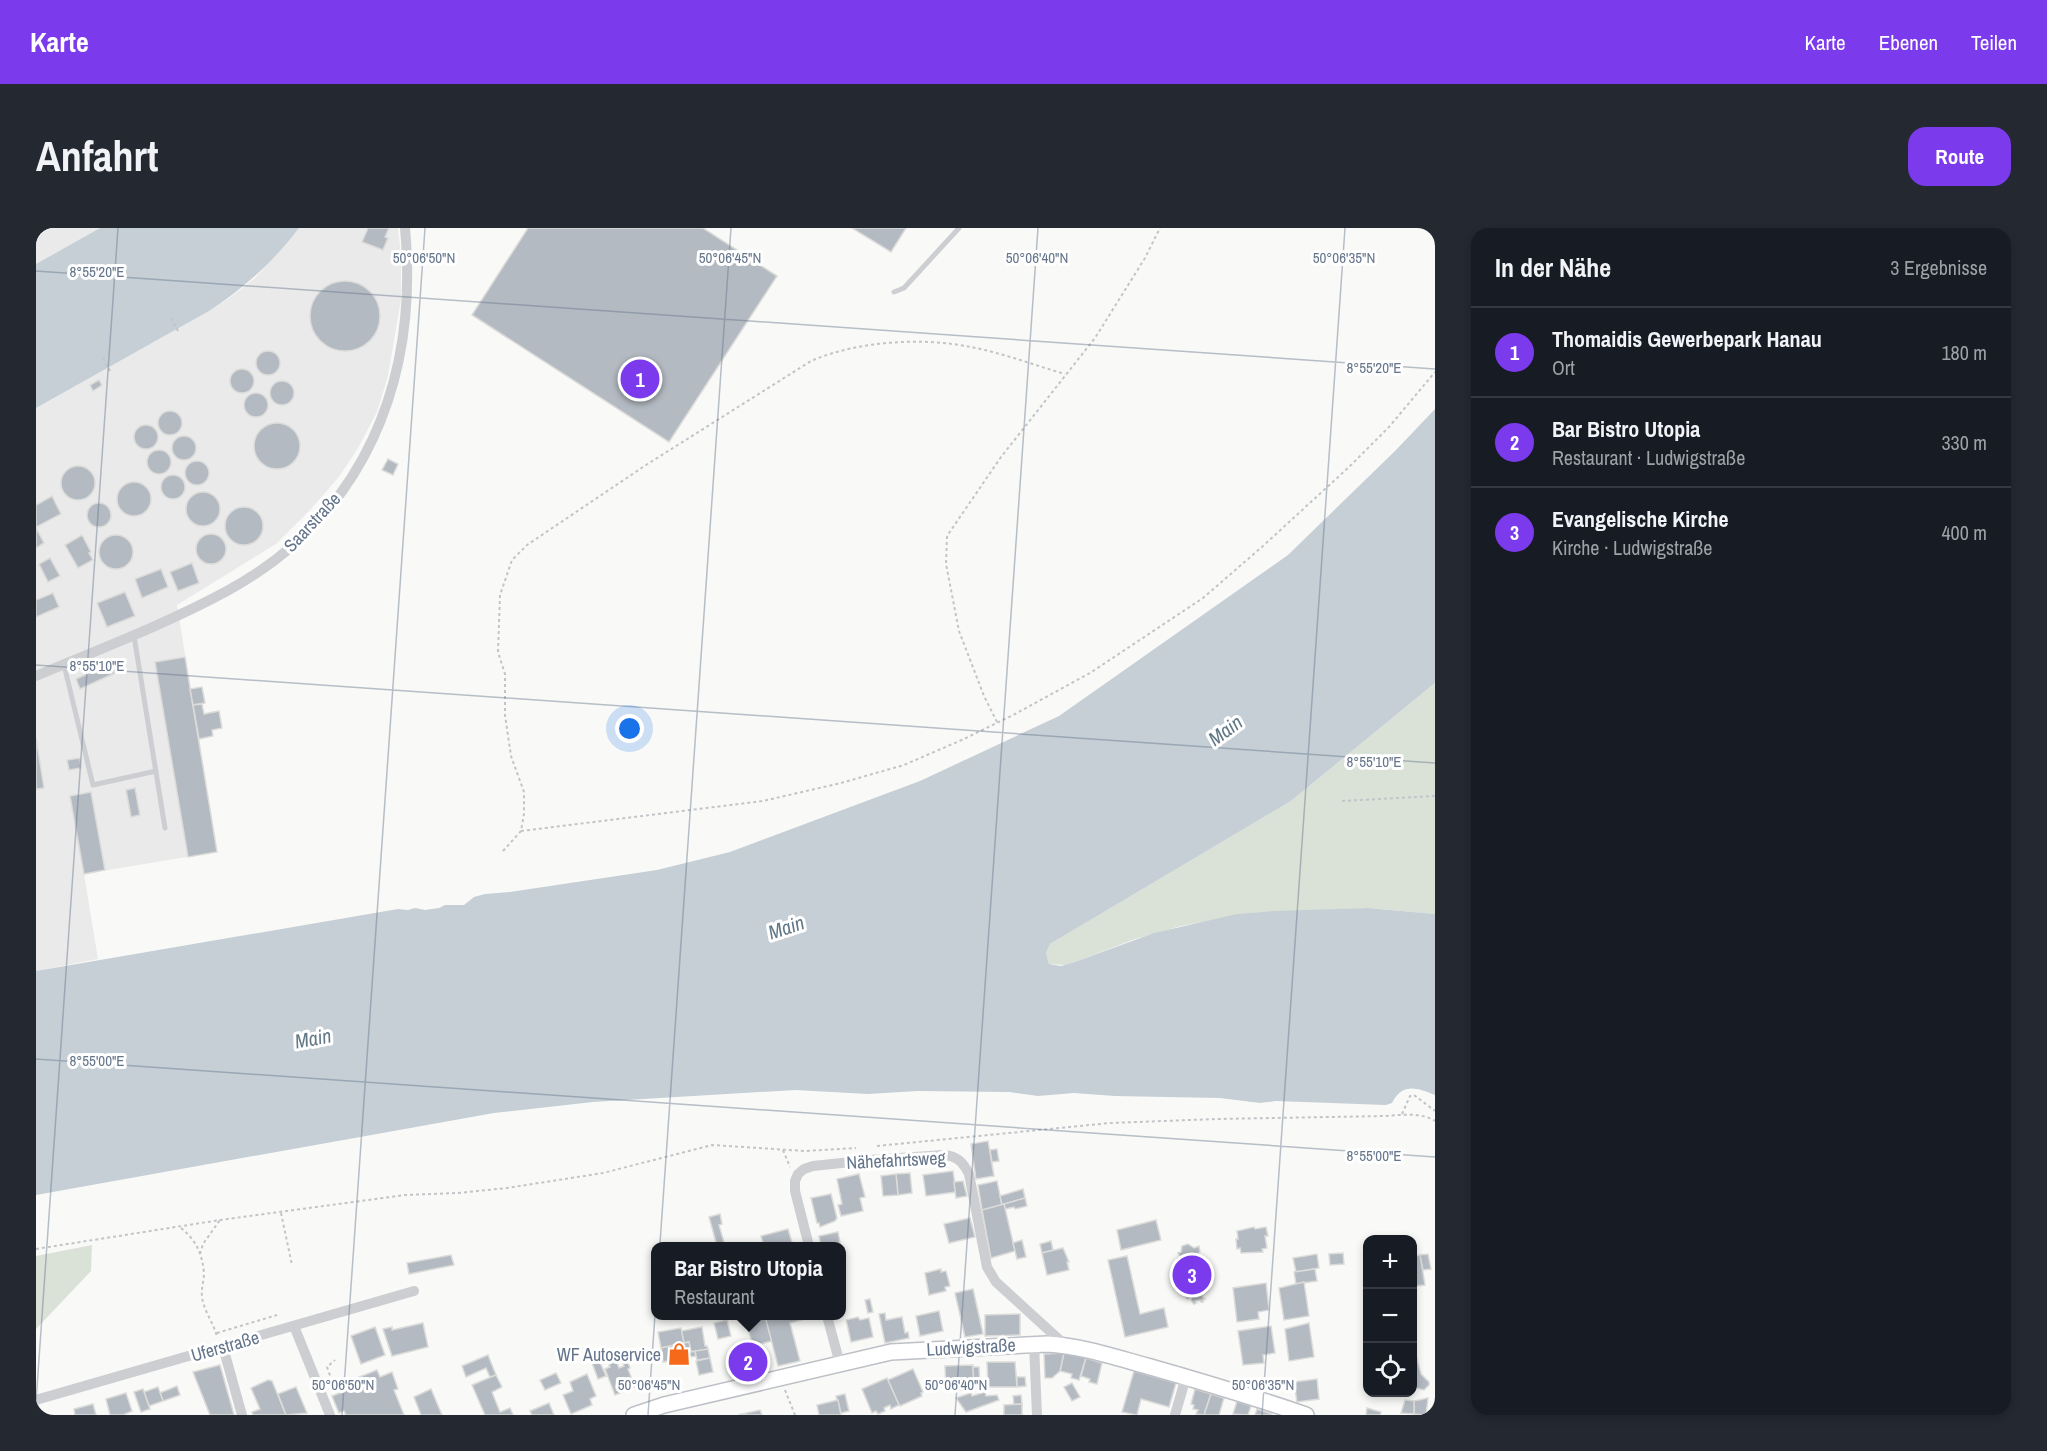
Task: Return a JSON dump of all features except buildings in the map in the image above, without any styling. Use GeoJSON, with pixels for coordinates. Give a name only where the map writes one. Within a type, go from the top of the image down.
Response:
{"type":"FeatureCollection","features":[{"type":"Feature","properties":{"kind":"main road","name":"Ludwigstraße"},"geometry":{"type":"LineString","coordinates":[[634,1415],[665,1410],[781,1378],[904,1350],[1034,1344],[1065,1345],[1186,1377],[1306,1415]]}},
{"type":"Feature","properties":{"kind":"street","name":"Saarstraße"},"geometry":{"type":"LineString","coordinates":[[36,676],[183,613],[228,590],[278,558],[314,525],[353,474],[384,416],[400,360],[408,303],[405,228]]}},
{"type":"Feature","properties":{"kind":"street","name":"Nähefahrtsweg"},"geometry":{"type":"LineString","coordinates":[[808,1242],[798,1204],[795,1181],[804,1169],[813,1166],[881,1159],[944,1155],[956,1157],[969,1174],[990,1275],[1065,1345]]}},
{"type":"Feature","properties":{"kind":"street","name":"Uferstraße"},"geometry":{"type":"LineString","coordinates":[[36,1400],[414,1291]]}},
{"type":"Feature","properties":{"kind":"street"},"geometry":{"type":"LineString","coordinates":[[828,1320],[840,1364]]}},
{"type":"Feature","properties":{"kind":"street"},"geometry":{"type":"LineString","coordinates":[[294,1326],[330,1415]]}},
{"type":"Feature","properties":{"kind":"street"},"geometry":{"type":"LineString","coordinates":[[1034,1344],[1037,1415]]}},
{"type":"Feature","properties":{"kind":"street"},"geometry":{"type":"LineString","coordinates":[[221,1345],[242,1415]]}},
{"type":"Feature","properties":{"kind":"street"},"geometry":{"type":"LineString","coordinates":[[1175,1415],[1186,1377]]}},
{"type":"Feature","properties":{"kind":"lane"},"geometry":{"type":"LineString","coordinates":[[894,292],[904,288],[959,228]]}},
{"type":"Feature","properties":{"kind":"lane"},"geometry":{"type":"LineString","coordinates":[[134,634],[165,828]]}},
{"type":"Feature","properties":{"kind":"lane"},"geometry":{"type":"LineString","coordinates":[[63,664],[93,785],[156,771]]}},
{"type":"Feature","properties":{"kind":"path"},"geometry":{"type":"LineString","coordinates":[[997,723],[959,631],[946,564],[947,536],[1000,457],[1095,338],[1145,258],[1160,228]]}},
{"type":"Feature","properties":{"kind":"path"},"geometry":{"type":"LineString","coordinates":[[171,318],[178,331]]}},
{"type":"Feature","properties":{"kind":"path"},"geometry":{"type":"LineString","coordinates":[[503,851],[521,831],[524,792],[511,756],[505,715],[506,674],[498,652],[500,595],[512,560],[527,545],[656,459],[802,367],[832,352],[861,346],[942,342],[972,347],[1065,374]]}},
{"type":"Feature","properties":{"kind":"path"},"geometry":{"type":"LineString","coordinates":[[103,358],[110,371]]}},
{"type":"Feature","properties":{"kind":"path"},"geometry":{"type":"LineString","coordinates":[[521,831],[763,801],[841,783],[904,765],[997,723],[1090,673],[1203,598],[1349,467],[1389,427],[1435,372]]}},
{"type":"Feature","properties":{"kind":"path"},"geometry":{"type":"LineString","coordinates":[[1342,801],[1435,796]]}},
{"type":"Feature","properties":{"kind":"path"},"geometry":{"type":"LineString","coordinates":[[1402,1114],[1410,1096],[1414,1095],[1435,1112]]}},
{"type":"Feature","properties":{"kind":"path"},"geometry":{"type":"LineString","coordinates":[[873,1147],[1110,1124],[1217,1119],[1402,1114],[1435,1121]]}},
{"type":"Feature","properties":{"kind":"path"},"geometry":{"type":"LineString","coordinates":[[36,1249],[405,1194],[458,1193],[507,1188],[603,1173],[712,1144],[805,1151],[861,1148]]}},
{"type":"Feature","properties":{"kind":"path"},"geometry":{"type":"LineString","coordinates":[[281,1213],[292,1265]]}},
{"type":"Feature","properties":{"kind":"path"},"geometry":{"type":"LineString","coordinates":[[200,1254],[203,1244],[220,1220]]}},
{"type":"Feature","properties":{"kind":"path"},"geometry":{"type":"LineString","coordinates":[[180,1227],[197,1244],[204,1274],[202,1296],[207,1317],[221,1345]]}},
{"type":"Feature","properties":{"kind":"path"},"geometry":{"type":"LineString","coordinates":[[216,1333],[277,1315]]}},
{"type":"Feature","properties":{"kind":"path"},"geometry":{"type":"LineString","coordinates":[[332,1382],[327,1367],[335,1360]]}},
{"type":"Feature","properties":{"kind":"path"},"geometry":{"type":"LineString","coordinates":[[781,1378],[795,1415]]}},
{"type":"Feature","properties":{"kind":"shaded area"},"geometry":{"type":"Polygon","coordinates":[[[36,228],[100,228],[36,264],[36,228]]]}},
{"type":"Feature","properties":{"kind":"shaded area"},"geometry":{"type":"Polygon","coordinates":[[[299,228],[398,228],[401,255],[401,299],[388,376],[377,412],[357,450],[338,478],[276,544],[177,605],[217,852],[84,874],[98,959],[36,971],[36,408],[232,296],[255,278],[299,228]]]}},
{"type":"Feature","properties":{"kind":"shaded area"},"geometry":{"type":"Polygon","coordinates":[[[1435,683],[1435,914],[1368,908],[1251,913],[1181,926],[1135,939],[1067,965],[1049,964],[1046,953],[1050,944],[1291,801],[1435,683]]]}},
{"type":"Feature","properties":{"kind":"shaded area"},"geometry":{"type":"Polygon","coordinates":[[[92,1245],[91,1271],[36,1329],[36,1256],[92,1245]]]}},
{"type":"Feature","properties":{"kind":"water"},"geometry":{"type":"Polygon","coordinates":[[[100,228],[299,228],[246,284],[209,311],[36,408],[36,264],[100,228]]]}},
{"type":"Feature","properties":{"kind":"water","name":"Main"},"geometry":{"type":"Polygon","coordinates":[[[1435,409],[1435,683],[1291,801],[1050,944],[1046,953],[1049,964],[1061,966],[1154,933],[1237,914],[1368,908],[1435,914],[1435,1095],[1410,1088],[1400,1092],[1392,1103],[1386,1105],[1276,1101],[1260,1103],[1220,1098],[1074,1093],[1038,1096],[1009,1092],[918,1091],[868,1094],[795,1090],[593,1102],[494,1113],[36,1195],[36,971],[398,909],[425,910],[445,905],[464,905],[474,897],[485,894],[657,870],[730,852],[920,781],[1059,716],[1288,555],[1435,409]]]}},
{"type":"Feature","properties":{"kind":"place","name":"Thomaidis Gewerbepark Hanau"},"geometry":{"type":"Point","coordinates":[640,379]}},
{"type":"Feature","properties":{"kind":"place","name":"Evangelische Kirche"},"geometry":{"type":"Point","coordinates":[1192,1275]}},
{"type":"Feature","properties":{"kind":"place","name":"WF Autoservice"},"geometry":{"type":"Point","coordinates":[679,1354]}},
{"type":"Feature","properties":{"kind":"place","name":"Bar Bistro Utopia"},"geometry":{"type":"Point","coordinates":[748,1362]}}]}
